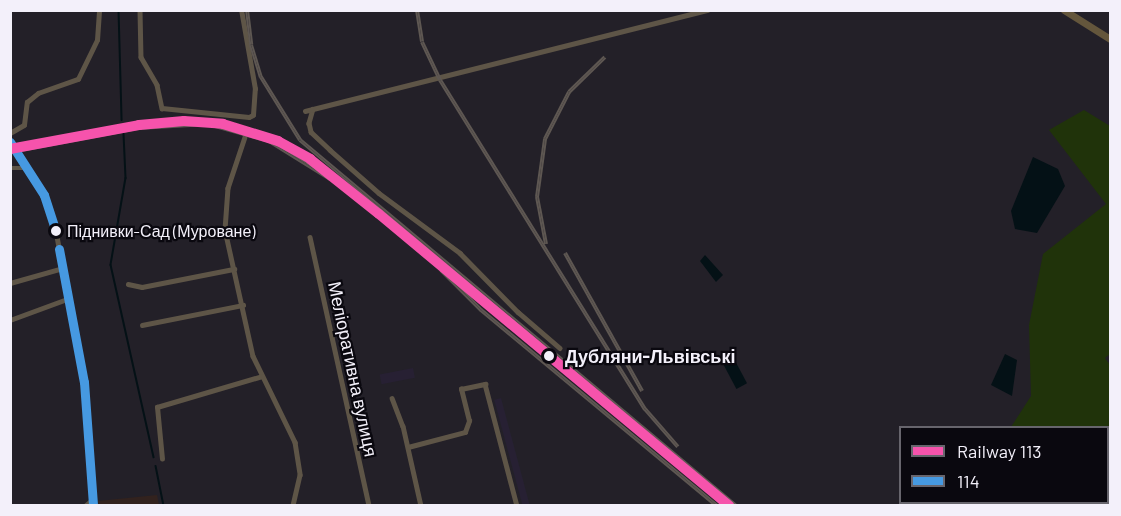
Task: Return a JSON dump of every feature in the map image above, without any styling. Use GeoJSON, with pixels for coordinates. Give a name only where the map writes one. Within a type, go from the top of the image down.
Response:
{"type":"FeatureCollection","features":[{"type":"Feature","properties":{"kind":"highway"},"geometry":{"type":"LineString","coordinates":[[1064,10],[1110,39]]}},
{"type":"Feature","properties":{"kind":"street"},"geometry":{"type":"LineString","coordinates":[[10,133],[24,124],[27,102],[38,93],[78,79],[97,40],[99,10]]}},
{"type":"Feature","properties":{"kind":"street"},"geometry":{"type":"LineString","coordinates":[[140,10],[141,57],[158,85],[162,108],[244,117],[253,115],[255,89],[241,10]]}},
{"type":"Feature","properties":{"kind":"street"},"geometry":{"type":"LineString","coordinates":[[305,111],[436,81],[708,10]]}},
{"type":"Feature","properties":{"kind":"street"},"geometry":{"type":"LineString","coordinates":[[312,109],[309,123],[311,132],[379,193],[460,253],[518,312],[560,348]]}},
{"type":"Feature","properties":{"kind":"street"},"geometry":{"type":"LineString","coordinates":[[245,137],[233,167],[225,208],[225,230],[251,347],[298,456],[300,475],[293,506]]}},
{"type":"Feature","properties":{"kind":"street"},"geometry":{"type":"LineString","coordinates":[[10,141],[24,168],[47,201],[63,268],[84,382],[93,502],[85,506]]}},
{"type":"Feature","properties":{"kind":"street"},"geometry":{"type":"LineString","coordinates":[[10,168],[24,168]]}},
{"type":"Feature","properties":{"kind":"street","name":"Меліоративна вулиця"},"geometry":{"type":"LineString","coordinates":[[310,237],[369,506]]}},
{"type":"Feature","properties":{"kind":"street"},"geometry":{"type":"LineString","coordinates":[[10,283],[63,268]]}},
{"type":"Feature","properties":{"kind":"street"},"geometry":{"type":"LineString","coordinates":[[129,284],[142,287],[234,269]]}},
{"type":"Feature","properties":{"kind":"street"},"geometry":{"type":"LineString","coordinates":[[10,320],[68,299]]}},
{"type":"Feature","properties":{"kind":"street"},"geometry":{"type":"LineString","coordinates":[[142,325],[243,305]]}},
{"type":"Feature","properties":{"kind":"street"},"geometry":{"type":"LineString","coordinates":[[162,459],[157,406],[262,376]]}},
{"type":"Feature","properties":{"kind":"street"},"geometry":{"type":"LineString","coordinates":[[408,447],[465,432],[470,421],[461,389],[485,384],[517,506]]}},
{"type":"Feature","properties":{"kind":"street"},"geometry":{"type":"LineString","coordinates":[[392,398],[408,447],[421,506]]}},
{"type":"Feature","properties":{"kind":"shaded area"},"geometry":{"type":"Polygon","coordinates":[[[1033,157],[1058,169],[1065,186],[1037,233],[1015,229],[1011,211],[1033,157]]]}},
{"type":"Feature","properties":{"kind":"shaded area"},"geometry":{"type":"Polygon","coordinates":[[[705,255],[723,275],[716,282],[700,261],[705,255]]]}},
{"type":"Feature","properties":{"kind":"shaded area"},"geometry":{"type":"Polygon","coordinates":[[[1005,354],[1017,360],[1012,396],[991,385],[1005,354]]]}},
{"type":"Feature","properties":{"kind":"shaded area"},"geometry":{"type":"Polygon","coordinates":[[[732,355],[747,383],[736,389],[721,361],[732,355]]]}},
{"type":"Feature","properties":{"kind":"shaded area"},"geometry":{"type":"Polygon","coordinates":[[[413,368],[415,378],[382,384],[380,374],[413,368]]]}},
{"type":"Feature","properties":{"kind":"shaded area"},"geometry":{"type":"Polygon","coordinates":[[[501,398],[530,505],[523,506],[494,400],[501,398]]]}},
{"type":"Feature","properties":{"kind":"shaded area"},"geometry":{"type":"Polygon","coordinates":[[[157,495],[159,505],[99,505],[98,501],[157,495]]]}},
{"type":"Feature","properties":{"kind":"green space"},"geometry":{"type":"Polygon","coordinates":[[[1084,110],[1110,126],[1110,354],[1105,358],[1110,365],[1110,505],[1034,504],[1109,504],[1109,426],[1012,426],[1031,396],[1029,325],[1043,254],[1106,204],[1049,130],[1084,110]]]}},
{"type":"Feature","properties":{"kind":"waterway"},"geometry":{"type":"LineString","coordinates":[[119,10],[122,120]]}},
{"type":"Feature","properties":{"kind":"waterway"},"geometry":{"type":"LineString","coordinates":[[124,134],[126,178],[111,265],[154,457]]}},
{"type":"Feature","properties":{"kind":"waterway"},"geometry":{"type":"LineString","coordinates":[[156,466],[164,506]]}},
{"type":"Feature","properties":{"kind":"railway"},"geometry":{"type":"LineString","coordinates":[[247,10],[251,45],[261,77],[300,140],[736,506]]}},
{"type":"Feature","properties":{"kind":"railway"},"geometry":{"type":"LineString","coordinates":[[417,10],[422,42],[440,80],[645,409],[678,447]]}},
{"type":"Feature","properties":{"kind":"railway"},"geometry":{"type":"LineString","coordinates":[[546,244],[537,197],[545,139],[569,92],[605,57]]}},
{"type":"Feature","properties":{"kind":"railway"},"geometry":{"type":"LineString","coordinates":[[10,152],[138,128],[208,124],[269,141],[330,179]]}},
{"type":"Feature","properties":{"kind":"railway"},"geometry":{"type":"LineString","coordinates":[[565,253],[642,391]]}},
{"type":"Feature","properties":{"kind":"railway"},"geometry":{"type":"LineString","coordinates":[[441,270],[481,310],[717,506]]}},
{"type":"Feature","properties":{"kind":"rail line","name":"113"},"geometry":{"type":"LineString","coordinates":[[10,149],[139,125],[184,121],[223,124],[278,141],[310,159],[379,214],[729,506]]}},
{"type":"Feature","properties":{"kind":"transit line","name":"114"},"geometry":{"type":"LineString","coordinates":[[10,142],[44,195],[56,231]]}},
{"type":"Feature","properties":{"kind":"transit line","name":"114"},"geometry":{"type":"LineString","coordinates":[[59,249],[84,382],[93,506]]}},
{"type":"Feature","properties":{"kind":"place","name":"Піднивки-Сад (Муроване)"},"geometry":{"type":"Point","coordinates":[56,231]}},
{"type":"Feature","properties":{"kind":"place","name":"Дубляни-Львівські"},"geometry":{"type":"Point","coordinates":[549,356]}}]}
